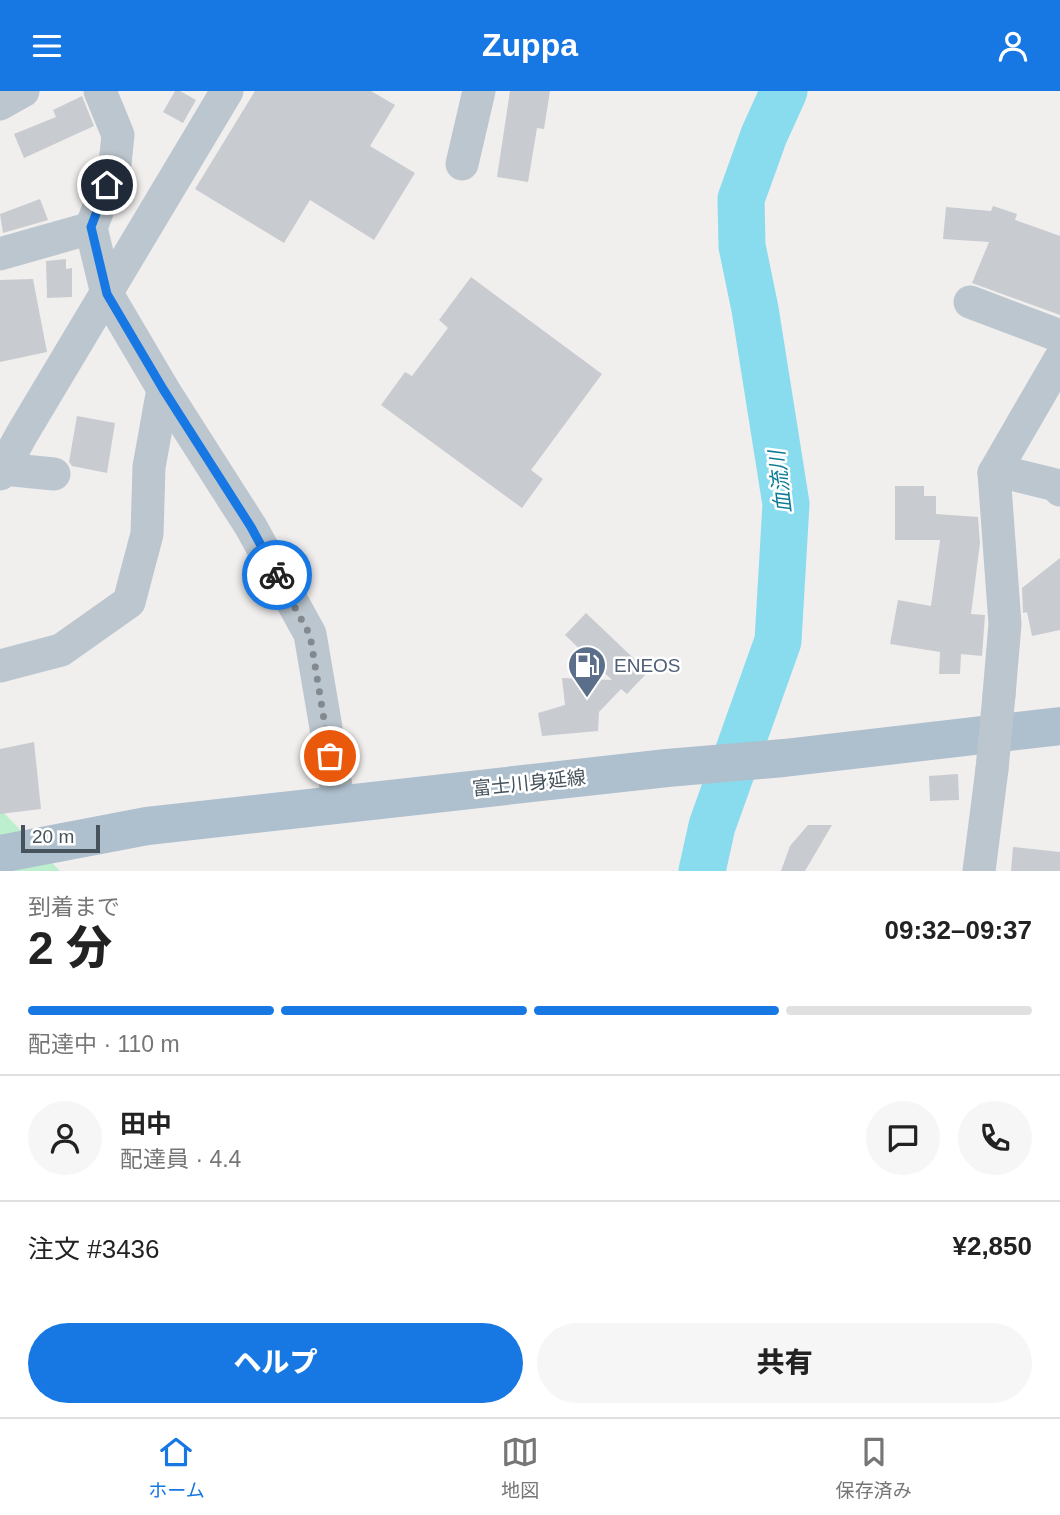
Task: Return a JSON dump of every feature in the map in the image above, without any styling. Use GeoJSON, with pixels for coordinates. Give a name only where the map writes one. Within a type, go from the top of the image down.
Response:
{"type":"FeatureCollection","features":[{"type":"Feature","properties":{"kind":"main road","name":"富士川身延線"},"geometry":{"type":"LineString","coordinates":[[0,854],[147,826],[1060,726]]}},
{"type":"Feature","properties":{"kind":"street"},"geometry":{"type":"LineString","coordinates":[[0,104],[23,91]]}},
{"type":"Feature","properties":{"kind":"street"},"geometry":{"type":"LineString","coordinates":[[100,91],[118,135],[115,164],[91,227],[107,294],[163,389],[251,527],[310,635],[339,804]]}},
{"type":"Feature","properties":{"kind":"street"},"geometry":{"type":"LineString","coordinates":[[54,474],[1,472],[227,91]]}},
{"type":"Feature","properties":{"kind":"street"},"geometry":{"type":"LineString","coordinates":[[462,164],[479,91]]}},
{"type":"Feature","properties":{"kind":"street"},"geometry":{"type":"LineString","coordinates":[[0,254],[91,227]]}},
{"type":"Feature","properties":{"kind":"street"},"geometry":{"type":"LineString","coordinates":[[970,302],[1060,337]]}},
{"type":"Feature","properties":{"kind":"street"},"geometry":{"type":"LineString","coordinates":[[979,871],[1006,624],[994,473],[1060,359]]}},
{"type":"Feature","properties":{"kind":"street"},"geometry":{"type":"LineString","coordinates":[[0,666],[61,650],[128,602],[147,534],[149,467],[163,389]]}},
{"type":"Feature","properties":{"kind":"street"},"geometry":{"type":"LineString","coordinates":[[994,473],[1011,474],[1056,485],[1060,490]]}},
{"type":"Feature","properties":{"kind":"green space"},"geometry":{"type":"Polygon","coordinates":[[[0,809],[60,871],[0,871],[0,809]]]}},
{"type":"Feature","properties":{"kind":"building"},"geometry":{"type":"Polygon","coordinates":[[[175,91],[196,100],[183,123],[163,112],[175,91]]]}},
{"type":"Feature","properties":{"kind":"building"},"geometry":{"type":"Polygon","coordinates":[[[255,91],[371,91],[395,105],[370,146],[415,173],[374,240],[310,200],[284,243],[195,189],[255,91]]]}},
{"type":"Feature","properties":{"kind":"building"},"geometry":{"type":"Polygon","coordinates":[[[510,91],[550,91],[544,129],[537,128],[528,182],[497,177],[510,91]]]}},
{"type":"Feature","properties":{"kind":"building"},"geometry":{"type":"Polygon","coordinates":[[[82,96],[94,126],[24,158],[14,134],[56,117],[53,110],[82,96]]]}},
{"type":"Feature","properties":{"kind":"building"},"geometry":{"type":"Polygon","coordinates":[[[40,199],[48,220],[3,233],[0,214],[40,199]]]}},
{"type":"Feature","properties":{"kind":"building"},"geometry":{"type":"Polygon","coordinates":[[[993,206],[1017,214],[1015,220],[1060,236],[1060,315],[972,283],[989,242],[943,239],[946,207],[991,211],[993,206]]]}},
{"type":"Feature","properties":{"kind":"building"},"geometry":{"type":"Polygon","coordinates":[[[66,259],[66,269],[72,268],[72,297],[47,298],[46,261],[66,259]]]}},
{"type":"Feature","properties":{"kind":"building"},"geometry":{"type":"Polygon","coordinates":[[[471,277],[602,374],[531,470],[543,479],[522,508],[381,405],[405,372],[412,376],[448,328],[439,320],[471,277]]]}},
{"type":"Feature","properties":{"kind":"building"},"geometry":{"type":"Polygon","coordinates":[[[33,279],[47,352],[0,362],[0,280],[33,279]]]}},
{"type":"Feature","properties":{"kind":"building"},"geometry":{"type":"Polygon","coordinates":[[[77,416],[115,423],[107,473],[72,466],[69,462],[77,416]]]}},
{"type":"Feature","properties":{"kind":"building"},"geometry":{"type":"Polygon","coordinates":[[[895,486],[924,486],[924,496],[936,496],[936,514],[978,517],[980,543],[971,614],[985,615],[982,656],[961,654],[960,674],[939,674],[940,652],[890,644],[898,600],[931,606],[940,540],[895,540],[895,486]]]}},
{"type":"Feature","properties":{"kind":"building"},"geometry":{"type":"Polygon","coordinates":[[[1060,558],[1060,630],[1032,636],[1027,612],[1023,613],[1022,588],[1060,558]]]}},
{"type":"Feature","properties":{"kind":"building"},"geometry":{"type":"Polygon","coordinates":[[[586,613],[648,672],[627,694],[621,689],[599,712],[598,731],[542,736],[538,713],[565,705],[562,678],[612,680],[565,635],[586,613]]]}},
{"type":"Feature","properties":{"kind":"building"},"geometry":{"type":"Polygon","coordinates":[[[34,742],[41,809],[0,814],[0,749],[34,742]]]}},
{"type":"Feature","properties":{"kind":"building"},"geometry":{"type":"Polygon","coordinates":[[[958,774],[959,800],[930,801],[929,776],[958,774]]]}},
{"type":"Feature","properties":{"kind":"building"},"geometry":{"type":"Polygon","coordinates":[[[808,825],[832,825],[805,871],[781,871],[790,846],[808,825]]]}},
{"type":"Feature","properties":{"kind":"building"},"geometry":{"type":"Polygon","coordinates":[[[1013,847],[1060,852],[1060,871],[1011,871],[1013,847]]]}},
{"type":"Feature","properties":{"kind":"waterway","name":"血流川"},"geometry":{"type":"LineString","coordinates":[[702,871],[712,826],[778,641],[786,504],[755,309],[742,246],[741,199],[764,135],[784,91]]}},
{"type":"Feature","properties":{"kind":"way so far"},"geometry":{"type":"LineString","coordinates":[[277,575],[310,635],[330,756]]}},
{"type":"Feature","properties":{"kind":"place","name":"ENEOS"},"geometry":{"type":"Point","coordinates":[587,699]}},
{"type":"Feature","properties":{"kind":"route"},"geometry":{"type":"LineString","coordinates":[[107,185],[91,227],[107,294],[163,389],[251,527],[277,575]]}}]}
